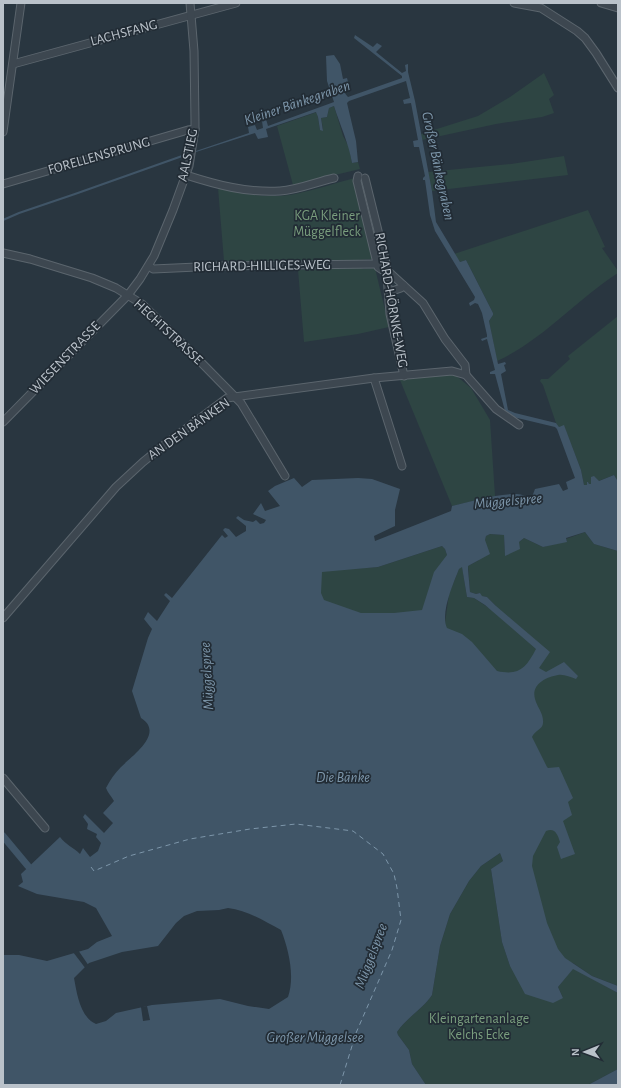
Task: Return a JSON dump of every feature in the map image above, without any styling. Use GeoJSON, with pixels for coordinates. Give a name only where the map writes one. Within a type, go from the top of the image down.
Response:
{"type":"FeatureCollection","features":[{"type":"Feature","properties":{"kind":"street"},"geometry":{"type":"LineString","coordinates":[[3,132],[21,3]]}},
{"type":"Feature","properties":{"kind":"street","name":"AALSTIEG"},"geometry":{"type":"LineString","coordinates":[[128,295],[149,266],[160,244],[186,175],[195,129],[194,52],[190,3]]}},
{"type":"Feature","properties":{"kind":"street","name":"LACHSFANG"},"geometry":{"type":"LineString","coordinates":[[13,64],[236,3]]}},
{"type":"Feature","properties":{"kind":"street"},"geometry":{"type":"LineString","coordinates":[[514,3],[542,6],[569,24],[585,38],[618,88]]}},
{"type":"Feature","properties":{"kind":"street"},"geometry":{"type":"LineString","coordinates":[[601,3],[618,8]]}},
{"type":"Feature","properties":{"kind":"street","name":"FORELLENSPRUNG"},"geometry":{"type":"LineString","coordinates":[[3,184],[195,129]]}},
{"type":"Feature","properties":{"kind":"street"},"geometry":{"type":"LineString","coordinates":[[186,175],[237,189],[280,191],[334,178]]}},
{"type":"Feature","properties":{"kind":"street","name":"RICHARD-HÖRNKE-WEG"},"geometry":{"type":"LineString","coordinates":[[377,264],[357,181],[362,177],[384,252],[390,314],[404,376]]}},
{"type":"Feature","properties":{"kind":"street","name":"HECHTSTRASSE"},"geometry":{"type":"LineString","coordinates":[[3,253],[30,259],[92,278],[116,288],[142,304],[241,403],[285,476]]}},
{"type":"Feature","properties":{"kind":"street"},"geometry":{"type":"LineString","coordinates":[[377,264],[380,269],[387,272],[423,303],[445,339],[465,365],[466,374],[496,409],[519,425]]}},
{"type":"Feature","properties":{"kind":"street","name":"RICHARD-HILLIGES-WEG"},"geometry":{"type":"LineString","coordinates":[[149,266],[153,269],[226,266],[377,264]]}},
{"type":"Feature","properties":{"kind":"street"},"geometry":{"type":"LineString","coordinates":[[389,292],[401,288],[403,285]]}},
{"type":"Feature","properties":{"kind":"street","name":"WIESENSTRASSE"},"geometry":{"type":"LineString","coordinates":[[3,422],[128,295]]}},
{"type":"Feature","properties":{"kind":"street","name":"AN DEN BÄNKEN"},"geometry":{"type":"LineString","coordinates":[[3,618],[116,487],[164,445],[228,398],[374,378],[446,371],[466,374]]}},
{"type":"Feature","properties":{"kind":"street"},"geometry":{"type":"LineString","coordinates":[[374,378],[402,466]]}},
{"type":"Feature","properties":{"kind":"street"},"geometry":{"type":"LineString","coordinates":[[3,778],[45,828]]}},
{"type":"Feature","properties":{"kind":"green space"},"geometry":{"type":"Polygon","coordinates":[[[544,73],[554,95],[549,99],[554,113],[542,117],[496,124],[422,140],[421,134],[478,116],[510,97],[544,73]]]}},
{"type":"Feature","properties":{"kind":"green space","name":"KGA Kleiner Müggelfleck"},"geometry":{"type":"Polygon","coordinates":[[[334,106],[343,136],[349,147],[352,163],[358,162],[360,169],[293,185],[277,126],[317,112],[320,130],[323,129],[321,118],[327,117],[329,108],[334,106]]]}},
{"type":"Feature","properties":{"kind":"green space"},"geometry":{"type":"Polygon","coordinates":[[[564,156],[568,175],[432,191],[428,172],[511,164],[564,156]]]}},
{"type":"Feature","properties":{"kind":"green space","name":"KGA Kleiner Müggelfleck"},"geometry":{"type":"Polygon","coordinates":[[[355,178],[374,259],[341,261],[224,261],[218,188],[256,195],[276,196],[310,191],[355,178]]]}},
{"type":"Feature","properties":{"kind":"green space"},"geometry":{"type":"Polygon","coordinates":[[[588,210],[605,247],[602,248],[618,273],[529,342],[497,361],[489,321],[493,313],[466,260],[460,262],[454,254],[588,210]]]}},
{"type":"Feature","properties":{"kind":"green space","name":"KGA Kleiner Müggelfleck"},"geometry":{"type":"Polygon","coordinates":[[[375,268],[389,327],[358,334],[304,342],[298,270],[375,268]]]}},
{"type":"Feature","properties":{"kind":"green space"},"geometry":{"type":"Polygon","coordinates":[[[618,316],[618,480],[617,481],[614,475],[591,484],[588,482],[587,485],[584,485],[581,470],[564,426],[559,427],[556,423],[543,385],[540,381],[541,379],[548,379],[570,359],[568,356],[618,316]]]}},
{"type":"Feature","properties":{"kind":"green space"},"geometry":{"type":"Polygon","coordinates":[[[454,374],[471,388],[490,420],[495,496],[452,506],[400,380],[454,374]]]}},
{"type":"Feature","properties":{"kind":"green space"},"geometry":{"type":"Polygon","coordinates":[[[585,532],[594,544],[618,551],[618,986],[592,976],[573,963],[556,961],[506,839],[249,621],[305,572],[378,567],[442,546],[447,555],[445,623],[449,594],[459,569],[462,566],[467,597],[474,598],[495,612],[496,606],[487,597],[481,596],[480,593],[476,594],[470,592],[468,566],[479,560],[486,536],[490,534],[504,535],[505,555],[524,538],[543,547],[567,541],[566,539],[585,532]]]}},
{"type":"Feature","properties":{"kind":"green space","name":"Kleingartenanlage Kelchs Ecke"},"geometry":{"type":"Polygon","coordinates":[[[500,853],[503,861],[491,869],[502,942],[510,966],[563,998],[558,987],[573,968],[618,993],[618,1069],[588,1085],[426,1085],[412,1064],[409,1050],[398,1035],[397,1032],[401,1027],[424,1005],[432,995],[440,946],[450,914],[469,881],[481,866],[500,853]]]}},
{"type":"Feature","properties":{"kind":"water","name":"Die Bänke"},"geometry":{"type":"Polygon","coordinates":[[[355,35],[373,47],[377,43],[382,46],[376,52],[402,73],[406,71],[405,65],[408,64],[408,72],[432,191],[436,222],[460,262],[466,260],[493,313],[489,321],[498,364],[505,362],[506,364],[504,365],[506,371],[501,374],[508,410],[556,423],[559,427],[564,425],[581,470],[584,485],[587,485],[587,482],[591,484],[591,477],[594,476],[599,481],[614,475],[618,480],[618,551],[594,544],[585,532],[566,538],[567,542],[543,547],[524,538],[519,542],[520,549],[505,556],[504,535],[490,534],[486,536],[485,540],[490,554],[468,566],[468,569],[470,592],[476,594],[480,593],[482,596],[487,597],[550,652],[539,668],[546,672],[564,662],[578,676],[576,679],[558,675],[540,682],[534,694],[543,720],[543,725],[532,737],[547,767],[559,767],[573,798],[568,802],[572,815],[563,821],[575,854],[561,859],[557,847],[560,842],[556,832],[549,830],[546,831],[533,856],[532,866],[547,923],[558,949],[565,958],[592,976],[618,986],[618,993],[573,969],[558,987],[563,998],[553,1003],[525,994],[510,966],[502,942],[491,869],[503,861],[500,853],[481,866],[469,881],[450,914],[440,946],[432,995],[397,1032],[409,1050],[412,1064],[426,1085],[3,1085],[3,955],[19,955],[47,961],[88,949],[97,942],[112,936],[96,908],[84,902],[37,894],[18,886],[23,882],[21,874],[60,837],[80,854],[83,848],[90,857],[98,851],[101,843],[96,837],[97,834],[87,829],[88,824],[83,817],[85,814],[104,833],[113,823],[103,813],[114,801],[106,788],[121,767],[144,744],[150,730],[141,718],[132,691],[152,629],[144,619],[148,612],[157,621],[170,601],[164,595],[166,593],[172,598],[222,535],[225,538],[228,536],[223,530],[225,528],[229,529],[236,537],[246,531],[246,526],[236,518],[238,516],[244,520],[253,522],[256,520],[260,524],[264,523],[266,520],[253,514],[261,503],[265,511],[280,506],[268,491],[275,486],[294,478],[302,487],[312,480],[358,478],[372,479],[400,489],[395,510],[395,526],[374,536],[375,541],[451,511],[452,506],[501,495],[521,494],[532,497],[535,489],[559,484],[563,491],[568,489],[566,482],[575,478],[555,427],[509,416],[505,411],[495,374],[490,374],[490,372],[495,370],[487,339],[482,341],[481,339],[487,337],[482,313],[478,304],[475,303],[470,306],[469,303],[474,300],[475,297],[435,231],[430,215],[425,180],[423,180],[425,176],[419,147],[414,147],[413,141],[418,140],[411,103],[404,104],[403,100],[410,98],[406,81],[347,103],[356,141],[358,162],[352,163],[347,142],[334,106],[329,108],[327,117],[321,118],[323,131],[320,130],[316,112],[266,129],[268,137],[258,139],[255,133],[196,152],[249,133],[248,127],[255,125],[257,130],[263,128],[262,121],[266,119],[268,126],[334,102],[327,81],[326,56],[334,55],[340,64],[343,79],[347,78],[348,82],[344,83],[344,87],[348,97],[402,78],[402,76],[354,38],[355,35]],[[442,546],[378,567],[322,572],[321,593],[324,600],[361,613],[394,613],[422,610],[434,572],[447,555],[442,546]],[[462,567],[459,569],[446,607],[445,622],[447,628],[462,634],[472,642],[497,671],[511,672],[521,669],[529,661],[536,649],[485,605],[474,598],[467,597],[462,567]],[[228,908],[197,911],[184,916],[176,923],[158,946],[122,952],[89,963],[74,978],[80,1004],[86,1016],[96,1024],[106,1021],[116,1013],[152,1005],[220,999],[248,1006],[269,1009],[288,997],[291,972],[281,930],[242,911],[228,908]]]}},
{"type":"Feature","properties":{"kind":"water"},"geometry":{"type":"Polygon","coordinates":[[[618,1069],[618,1085],[588,1085],[618,1069]]]}},
{"type":"Feature","properties":{"kind":"pier"},"geometry":{"type":"Polygon","coordinates":[[[78,950],[89,966],[86,969],[73,952],[78,950]]]}},
{"type":"Feature","properties":{"kind":"pier"},"geometry":{"type":"Polygon","coordinates":[[[147,1006],[150,1020],[143,1021],[141,1007],[147,1006]]]}},
{"type":"Feature","properties":{"kind":"waterway","name":"Kleiner Bänkegraben"},"geometry":{"type":"LineString","coordinates":[[3,220],[19,213],[185,155]]}},
{"type":"Feature","properties":{"kind":"waterway"},"geometry":{"type":"LineString","coordinates":[[3,836],[28,866]]}},
{"type":"Feature","properties":{"kind":"ferry route"},"geometry":{"type":"LineString","coordinates":[[91,867],[94,871],[129,856],[190,839],[250,829],[296,824],[353,831],[383,854],[394,874],[401,920],[392,950],[356,1033],[340,1085]]}},
{"type":"Feature","properties":{"kind":"water label","name":"Großer Bänkegraben"},"geometry":{"type":"Point","coordinates":[438,166]}},
{"type":"Feature","properties":{"kind":"water label","name":"Müggelspree"},"geometry":{"type":"Point","coordinates":[508,501]}},
{"type":"Feature","properties":{"kind":"water label","name":"Müggelspree"},"geometry":{"type":"Point","coordinates":[207,676]}},
{"type":"Feature","properties":{"kind":"water label","name":"Müggelspree"},"geometry":{"type":"Point","coordinates":[371,956]}},
{"type":"Feature","properties":{"kind":"water label","name":"Großer Müggelsee"},"geometry":{"type":"Point","coordinates":[315,1037]}}]}
